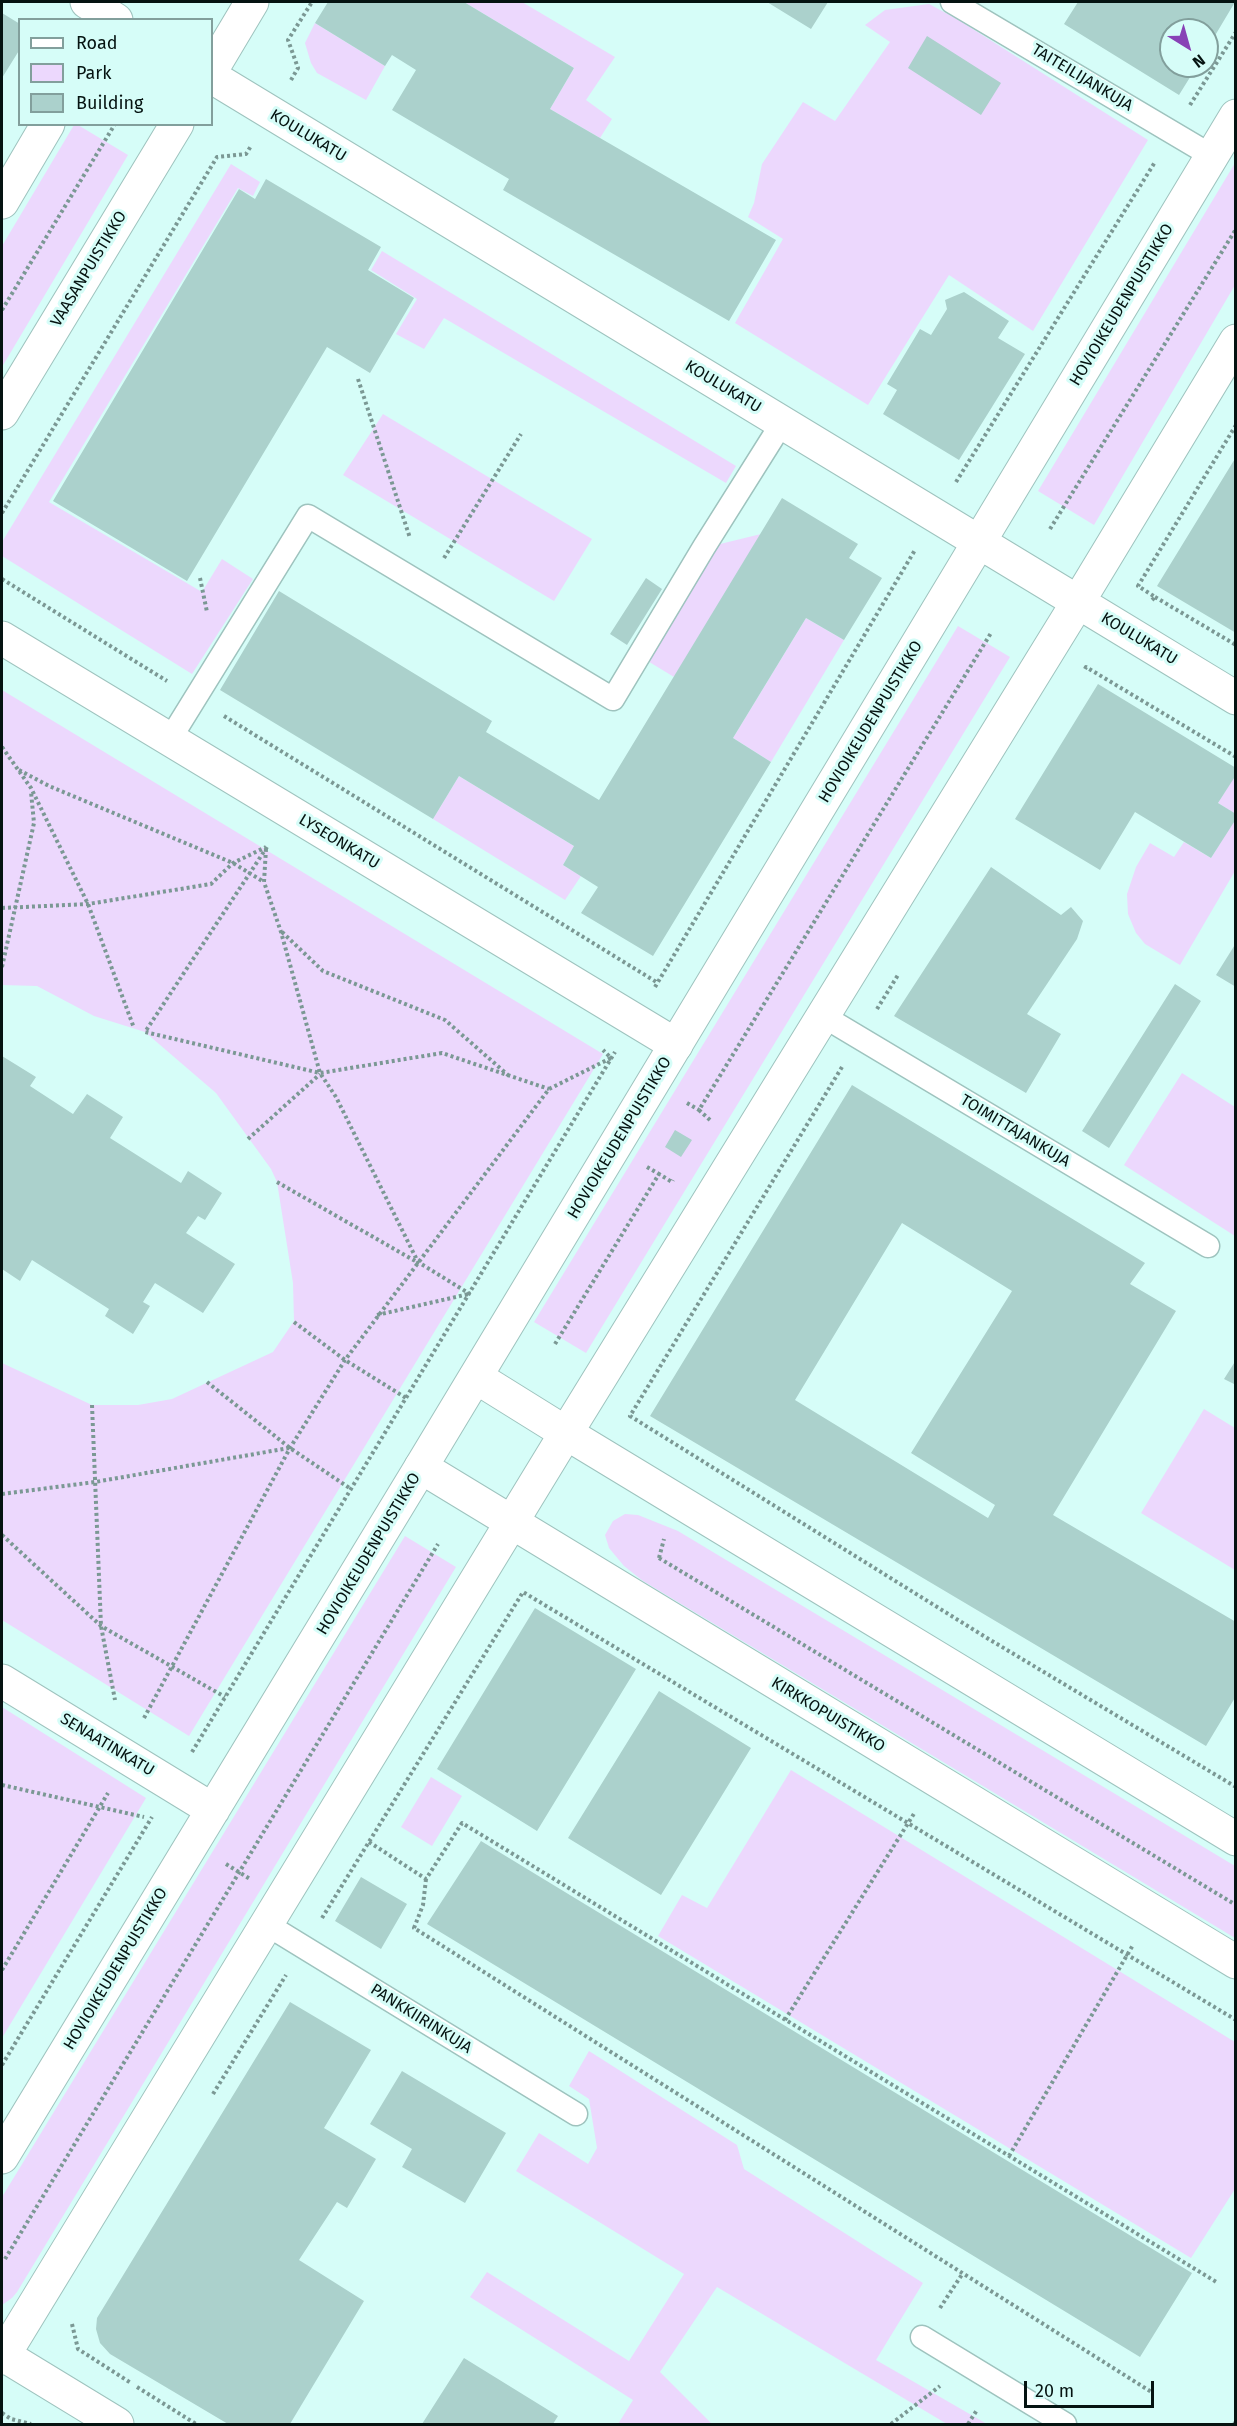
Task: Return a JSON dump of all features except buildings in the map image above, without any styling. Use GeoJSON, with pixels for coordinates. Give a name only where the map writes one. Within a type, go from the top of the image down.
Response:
{"type":"FeatureCollection","features":[{"type":"Feature","properties":{"kind":"main road"},"geometry":{"type":"LineString","coordinates":[[213,67],[252,2]]}},
{"type":"Feature","properties":{"kind":"main road","name":"KOULUKATU"},"geometry":{"type":"LineString","coordinates":[[213,78],[1236,698]]}},
{"type":"Feature","properties":{"kind":"main road","name":"HOVIOIKEUDENPUISTIKKO"},"geometry":{"type":"LineString","coordinates":[[2,2157],[476,1377],[1236,116]]}},
{"type":"Feature","properties":{"kind":"main road"},"geometry":{"type":"LineString","coordinates":[[2,202],[47,126]]}},
{"type":"Feature","properties":{"kind":"main road","name":"VAASANPUISTIKKO"},"geometry":{"type":"LineString","coordinates":[[2,413],[176,126]]}},
{"type":"Feature","properties":{"kind":"main road"},"geometry":{"type":"LineString","coordinates":[[117,2424],[2,2356],[1236,341]]}},
{"type":"Feature","properties":{"kind":"main road","name":"LYSEONKATU"},"geometry":{"type":"LineString","coordinates":[[2,638],[676,1045]]}},
{"type":"Feature","properties":{"kind":"main road"},"geometry":{"type":"LineString","coordinates":[[476,1377],[1236,1839]]}},
{"type":"Feature","properties":{"kind":"main road","name":"KIRKKOPUISTIKKO"},"geometry":{"type":"LineString","coordinates":[[421,1467],[1236,1962]]}},
{"type":"Feature","properties":{"kind":"main road","name":"SENAATINKATU"},"geometry":{"type":"LineString","coordinates":[[2,1681],[213,1810]]}},
{"type":"Feature","properties":{"kind":"lane","name":"TAITEILIJANKUJA"},"geometry":{"type":"LineString","coordinates":[[952,2],[1212,156]]}},
{"type":"Feature","properties":{"kind":"lane"},"geometry":{"type":"LineString","coordinates":[[170,739],[308,516],[613,699],[782,423]]}},
{"type":"Feature","properties":{"kind":"lane","name":"TOIMITTAJANKUJA"},"geometry":{"type":"LineString","coordinates":[[823,1016],[1208,1246]]}},
{"type":"Feature","properties":{"kind":"lane","name":"PANKKIIRINKUJA"},"geometry":{"type":"LineString","coordinates":[[274,1911],[304,1946],[576,2114]]}},
{"type":"Feature","properties":{"kind":"lane"},"geometry":{"type":"LineString","coordinates":[[922,2337],[1065,2424]]}},
{"type":"Feature","properties":{"kind":"path"},"geometry":{"type":"LineString","coordinates":[[298,68],[288,40],[312,2]]}},
{"type":"Feature","properties":{"kind":"path"},"geometry":{"type":"LineString","coordinates":[[363,1469],[658,983],[935,516],[1236,32]]}},
{"type":"Feature","properties":{"kind":"path"},"geometry":{"type":"LineString","coordinates":[[2,310],[114,126]]}},
{"type":"Feature","properties":{"kind":"path"},"geometry":{"type":"LineString","coordinates":[[2,513],[217,157],[246,154]]}},
{"type":"Feature","properties":{"kind":"path"},"geometry":{"type":"LineString","coordinates":[[1050,529],[1236,229]]}},
{"type":"Feature","properties":{"kind":"path"},"geometry":{"type":"LineString","coordinates":[[358,379],[427,587]]}},
{"type":"Feature","properties":{"kind":"path"},"geometry":{"type":"LineString","coordinates":[[1236,425],[1138,586],[1236,645]]}},
{"type":"Feature","properties":{"kind":"path"},"geometry":{"type":"LineString","coordinates":[[427,587],[521,434]]}},
{"type":"Feature","properties":{"kind":"path"},"geometry":{"type":"LineString","coordinates":[[2,579],[658,983]]}},
{"type":"Feature","properties":{"kind":"path"},"geometry":{"type":"LineString","coordinates":[[1105,679],[1155,597]]}},
{"type":"Feature","properties":{"kind":"path"},"geometry":{"type":"LineString","coordinates":[[705,1128],[711,1119],[699,1110],[991,633]]}},
{"type":"Feature","properties":{"kind":"path"},"geometry":{"type":"LineString","coordinates":[[1081,676],[1086,667],[1236,757]]}},
{"type":"Feature","properties":{"kind":"path"},"geometry":{"type":"LineString","coordinates":[[2,747],[31,788],[88,904],[134,1028]]}},
{"type":"Feature","properties":{"kind":"path"},"geometry":{"type":"LineString","coordinates":[[18,769],[49,786],[232,863],[264,882]]}},
{"type":"Feature","properties":{"kind":"path"},"geometry":{"type":"LineString","coordinates":[[2,967],[34,823],[31,788]]}},
{"type":"Feature","properties":{"kind":"path"},"geometry":{"type":"LineString","coordinates":[[2,908],[88,904],[211,884],[232,863],[267,847]]}},
{"type":"Feature","properties":{"kind":"path"},"geometry":{"type":"LineString","coordinates":[[267,847],[145,1032],[320,1073],[442,1053],[549,1089]]}},
{"type":"Feature","properties":{"kind":"path"},"geometry":{"type":"LineString","coordinates":[[267,847],[264,882],[281,932],[320,1073],[336,1097],[418,1262]]}},
{"type":"Feature","properties":{"kind":"path"},"geometry":{"type":"LineString","coordinates":[[281,932],[322,971],[445,1020],[510,1076]]}},
{"type":"Feature","properties":{"kind":"path"},"geometry":{"type":"LineString","coordinates":[[903,968],[630,1416],[977,1632],[1236,1787]]}},
{"type":"Feature","properties":{"kind":"path"},"geometry":{"type":"LineString","coordinates":[[144,1718],[290,1448],[345,1360],[549,1089],[611,1058]]}},
{"type":"Feature","properties":{"kind":"path"},"geometry":{"type":"LineString","coordinates":[[248,1139],[320,1073]]}},
{"type":"Feature","properties":{"kind":"path"},"geometry":{"type":"LineString","coordinates":[[555,1344],[659,1174],[672,1182],[677,1173]]}},
{"type":"Feature","properties":{"kind":"path"},"geometry":{"type":"LineString","coordinates":[[278,1182],[470,1294]]}},
{"type":"Feature","properties":{"kind":"path"},"geometry":{"type":"LineString","coordinates":[[377,1316],[470,1294]]}},
{"type":"Feature","properties":{"kind":"path"},"geometry":{"type":"LineString","coordinates":[[294,1322],[345,1360],[406,1398]]}},
{"type":"Feature","properties":{"kind":"path"},"geometry":{"type":"LineString","coordinates":[[207,1383],[290,1448],[351,1489]]}},
{"type":"Feature","properties":{"kind":"path"},"geometry":{"type":"LineString","coordinates":[[92,1405],[102,1626],[115,1700]]}},
{"type":"Feature","properties":{"kind":"path"},"geometry":{"type":"LineString","coordinates":[[2,1494],[95,1482],[290,1448]]}},
{"type":"Feature","properties":{"kind":"path"},"geometry":{"type":"LineString","coordinates":[[2,1535],[102,1626],[225,1697]]}},
{"type":"Feature","properties":{"kind":"path"},"geometry":{"type":"LineString","coordinates":[[196,2424],[78,2349],[71,2326],[82,2306],[3,2258],[438,1544]]}},
{"type":"Feature","properties":{"kind":"path"},"geometry":{"type":"LineString","coordinates":[[659,1558],[1236,1905]]}},
{"type":"Feature","properties":{"kind":"path"},"geometry":{"type":"LineString","coordinates":[[2,1785],[151,1818],[239,1872],[274,1911],[321,1920],[523,1592],[1236,2020]]}},
{"type":"Feature","properties":{"kind":"path"},"geometry":{"type":"LineString","coordinates":[[2,1970],[108,1792]]}},
{"type":"Feature","properties":{"kind":"path"},"geometry":{"type":"LineString","coordinates":[[785,2020],[919,1806]]}},
{"type":"Feature","properties":{"kind":"path"},"geometry":{"type":"LineString","coordinates":[[1153,2393],[414,1929],[423,1905],[426,1879],[462,1823],[1218,2283]]}},
{"type":"Feature","properties":{"kind":"path"},"geometry":{"type":"LineString","coordinates":[[369,1842],[426,1879]]}},
{"type":"Feature","properties":{"kind":"path"},"geometry":{"type":"LineString","coordinates":[[1009,2156],[1137,1939]]}},
{"type":"Feature","properties":{"kind":"path"},"geometry":{"type":"LineString","coordinates":[[212,2096],[304,1946]]}},
{"type":"Feature","properties":{"kind":"path"},"geometry":{"type":"LineString","coordinates":[[922,2337],[963,2273]]}},
{"type":"Feature","properties":{"kind":"path"},"geometry":{"type":"LineString","coordinates":[[891,2424],[967,2365]]}},
{"type":"Feature","properties":{"kind":"path"},"geometry":{"type":"LineString","coordinates":[[2,2413],[11,2419],[31,2424]]}},
{"type":"Feature","properties":{"kind":"green space"},"geometry":{"type":"Polygon","coordinates":[[[464,2],[522,2],[615,57],[586,100],[612,119],[600,138],[550,109],[574,68],[464,2]]]}},
{"type":"Feature","properties":{"kind":"green space"},"geometry":{"type":"Polygon","coordinates":[[[929,4],[957,19],[1148,140],[1033,331],[949,275],[868,405],[735,323],[783,239],[748,217],[754,203],[762,164],[803,102],[835,121],[890,42],[865,25],[885,10],[929,4]]]}},
{"type":"Feature","properties":{"kind":"green space"},"geometry":{"type":"Polygon","coordinates":[[[315,23],[385,66],[366,100],[317,73],[311,63],[305,43],[315,23]]]}},
{"type":"Feature","properties":{"kind":"green space"},"geometry":{"type":"Polygon","coordinates":[[[73,126],[80,126],[128,155],[2,367],[2,246],[73,126]]]}},
{"type":"Feature","properties":{"kind":"green space"},"geometry":{"type":"Polygon","coordinates":[[[1235,163],[1235,285],[1094,525],[1038,491],[1235,163]]]}},
{"type":"Feature","properties":{"kind":"green space"},"geometry":{"type":"Polygon","coordinates":[[[231,164],[260,182],[253,196],[238,188],[49,502],[202,592],[222,559],[253,579],[192,674],[2,556],[2,542],[231,164]]]}},
{"type":"Feature","properties":{"kind":"green space"},"geometry":{"type":"Polygon","coordinates":[[[382,251],[736,466],[726,483],[444,318],[424,349],[396,334],[417,299],[371,270],[382,251]]]}},
{"type":"Feature","properties":{"kind":"green space"},"geometry":{"type":"Polygon","coordinates":[[[383,414],[592,539],[554,601],[343,475],[383,414]]]}},
{"type":"Feature","properties":{"kind":"green space"},"geometry":{"type":"Polygon","coordinates":[[[761,534],[674,677],[646,660],[716,545],[761,534]]]}},
{"type":"Feature","properties":{"kind":"green space"},"geometry":{"type":"Polygon","coordinates":[[[806,618],[844,640],[771,762],[733,738],[806,618]]]}},
{"type":"Feature","properties":{"kind":"green space"},"geometry":{"type":"Polygon","coordinates":[[[958,626],[1010,657],[586,1353],[534,1322],[958,626]]]}},
{"type":"Feature","properties":{"kind":"green space"},"geometry":{"type":"Polygon","coordinates":[[[2,690],[603,1054],[189,1736],[2,1620],[2,1363],[92,1405],[138,1405],[172,1399],[273,1352],[294,1321],[293,1283],[277,1182],[271,1169],[216,1093],[145,1032],[94,1016],[37,986],[2,985],[2,690]]]}},
{"type":"Feature","properties":{"kind":"green space"},"geometry":{"type":"Polygon","coordinates":[[[1235,775],[1235,814],[1218,803],[1235,775]]]}},
{"type":"Feature","properties":{"kind":"green space"},"geometry":{"type":"Polygon","coordinates":[[[459,776],[574,846],[563,865],[581,876],[565,900],[433,819],[459,776]]]}},
{"type":"Feature","properties":{"kind":"green space"},"geometry":{"type":"Polygon","coordinates":[[[1235,819],[1235,871],[1180,965],[1145,944],[1136,933],[1128,914],[1127,894],[1136,867],[1150,843],[1174,857],[1184,842],[1211,858],[1235,819]]]}},
{"type":"Feature","properties":{"kind":"green space"},"geometry":{"type":"Polygon","coordinates":[[[1182,1073],[1235,1107],[1235,1236],[1124,1165],[1182,1073]]]}},
{"type":"Feature","properties":{"kind":"green space"},"geometry":{"type":"Polygon","coordinates":[[[1204,1409],[1235,1428],[1235,1570],[1141,1513],[1204,1409]]]}},
{"type":"Feature","properties":{"kind":"green space"},"geometry":{"type":"Polygon","coordinates":[[[625,1514],[638,1515],[678,1531],[1235,1866],[1235,1938],[643,1581],[624,1566],[609,1548],[605,1535],[613,1521],[625,1514]]]}},
{"type":"Feature","properties":{"kind":"green space"},"geometry":{"type":"Polygon","coordinates":[[[405,1536],[456,1567],[17,2292],[2,2305],[2,2197],[405,1536]]]}},
{"type":"Feature","properties":{"kind":"green space"},"geometry":{"type":"Polygon","coordinates":[[[2,1707],[146,1798],[2,2038],[2,1707]]]}},
{"type":"Feature","properties":{"kind":"green space"},"geometry":{"type":"Polygon","coordinates":[[[791,1770],[1235,2042],[1235,2189],[1191,2258],[658,1936],[682,1895],[707,1908],[791,1770]]]}},
{"type":"Feature","properties":{"kind":"green space"},"geometry":{"type":"Polygon","coordinates":[[[431,1777],[462,1796],[432,1846],[401,1827],[431,1777]]]}},
{"type":"Feature","properties":{"kind":"green space"},"geometry":{"type":"Polygon","coordinates":[[[589,2051],[737,2145],[744,2169],[923,2283],[876,2360],[987,2424],[947,2424],[717,2287],[660,2372],[712,2424],[618,2424],[633,2400],[470,2297],[487,2272],[629,2361],[684,2274],[516,2171],[539,2133],[588,2164],[597,2148],[589,2099],[569,2086],[589,2051]]]}}]}
